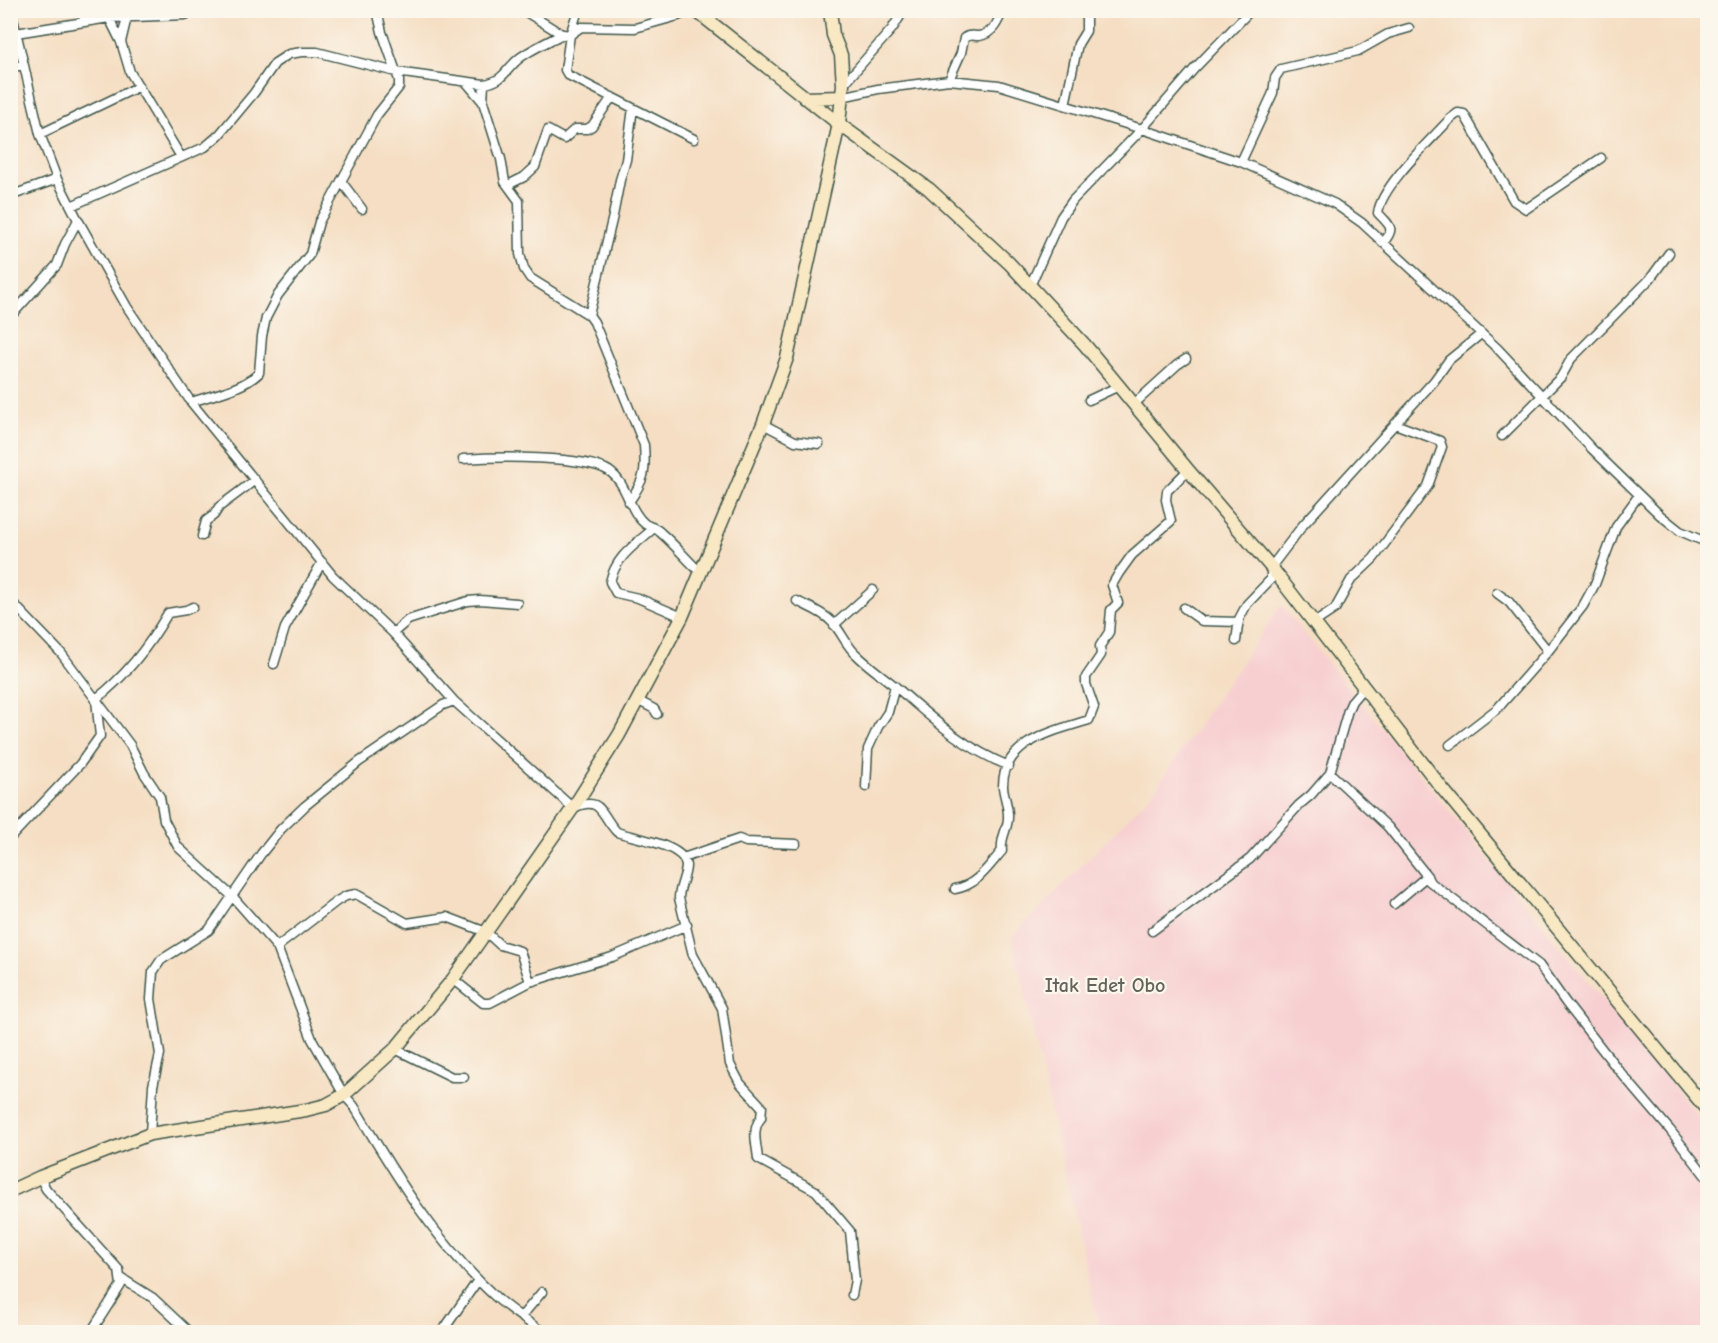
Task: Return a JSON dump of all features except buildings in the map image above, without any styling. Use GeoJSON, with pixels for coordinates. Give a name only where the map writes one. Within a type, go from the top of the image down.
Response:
{"type":"FeatureCollection","features":[{"type":"Feature","properties":{"kind":"street"},"geometry":{"type":"LineString","coordinates":[[12,10],[40,134],[57,179],[127,307],[190,402],[333,576],[393,633],[454,702],[573,808]]}},
{"type":"Feature","properties":{"kind":"street"},"geometry":{"type":"LineString","coordinates":[[82,10],[84,22]]}},
{"type":"Feature","properties":{"kind":"street"},"geometry":{"type":"LineString","coordinates":[[16,33],[109,18],[185,15],[204,10]]}},
{"type":"Feature","properties":{"kind":"street"},"geometry":{"type":"LineString","coordinates":[[190,402],[243,384],[259,374],[266,318],[278,295],[310,254],[319,222],[377,115],[399,87],[399,80],[382,32],[377,10]]}},
{"type":"Feature","properties":{"kind":"street"},"geometry":{"type":"LineString","coordinates":[[523,10],[531,17],[566,35]]}},
{"type":"Feature","properties":{"kind":"street"},"geometry":{"type":"LineString","coordinates":[[578,10],[566,35],[568,46],[566,73],[694,139]]}},
{"type":"Feature","properties":{"kind":"street"},"geometry":{"type":"LineString","coordinates":[[71,206],[205,147],[219,135],[254,93],[275,63],[289,54],[317,52],[396,72],[484,84],[502,78],[522,57],[581,27],[635,28],[678,16],[690,10]]}},
{"type":"Feature","properties":{"kind":"street"},"geometry":{"type":"LineString","coordinates":[[13,1186],[150,1134],[306,1110],[326,1105],[344,1095],[395,1049],[453,979],[573,808],[618,735],[682,617],[763,424],[787,358],[839,124],[842,91],[841,55],[833,35],[830,10]]}},
{"type":"Feature","properties":{"kind":"street"},"geometry":{"type":"LineString","coordinates":[[842,91],[892,29],[904,10]]}},
{"type":"Feature","properties":{"kind":"street"},"geometry":{"type":"LineString","coordinates":[[949,80],[961,53],[964,38],[969,35],[978,36],[988,33],[996,26],[1003,10]]}},
{"type":"Feature","properties":{"kind":"street"},"geometry":{"type":"LineString","coordinates":[[1065,105],[1078,44],[1086,31],[1086,10]]}},
{"type":"Feature","properties":{"kind":"street"},"geometry":{"type":"LineString","coordinates":[[1030,286],[1060,217],[1082,190],[1142,129],[1251,10]]}},
{"type":"Feature","properties":{"kind":"street"},"geometry":{"type":"LineString","coordinates":[[703,13],[805,98],[929,189],[1009,263],[1085,345],[1271,567],[1441,787],[1707,1111]]}},
{"type":"Feature","properties":{"kind":"street"},"geometry":{"type":"LineString","coordinates":[[121,42],[127,16]]}},
{"type":"Feature","properties":{"kind":"street"},"geometry":{"type":"LineString","coordinates":[[109,18],[138,87],[181,157]]}},
{"type":"Feature","properties":{"kind":"street"},"geometry":{"type":"LineString","coordinates":[[1241,162],[1273,93],[1275,78],[1281,69],[1358,51],[1384,36],[1409,28]]}},
{"type":"Feature","properties":{"kind":"street"},"geometry":{"type":"LineString","coordinates":[[10,66],[24,66]]}},
{"type":"Feature","properties":{"kind":"street"},"geometry":{"type":"LineString","coordinates":[[805,98],[842,91],[949,80],[999,85],[1241,162],[1335,204],[1362,223],[1481,334],[1639,495],[1680,531],[1701,540],[1707,540]]}},
{"type":"Feature","properties":{"kind":"street"},"geometry":{"type":"LineString","coordinates":[[466,82],[483,102]]}},
{"type":"Feature","properties":{"kind":"street"},"geometry":{"type":"LineString","coordinates":[[484,84],[483,102],[501,159],[505,182],[519,201],[520,254],[524,269],[530,278],[589,315],[594,322],[644,445],[643,481],[629,502]]}},
{"type":"Feature","properties":{"kind":"street"},"geometry":{"type":"LineString","coordinates":[[40,134],[138,87]]}},
{"type":"Feature","properties":{"kind":"street"},"geometry":{"type":"LineString","coordinates":[[508,185],[524,177],[535,167],[548,130],[564,139],[575,129],[587,129],[592,126],[612,97]]}},
{"type":"Feature","properties":{"kind":"street"},"geometry":{"type":"LineString","coordinates":[[589,315],[626,160],[633,108]]}},
{"type":"Feature","properties":{"kind":"street"},"geometry":{"type":"LineString","coordinates":[[1383,243],[1391,234],[1391,230],[1390,225],[1377,213],[1388,188],[1450,118],[1458,113],[1464,114],[1514,201],[1526,209],[1601,158]]}},
{"type":"Feature","properties":{"kind":"street"},"geometry":{"type":"LineString","coordinates":[[10,196],[57,179]]}},
{"type":"Feature","properties":{"kind":"street"},"geometry":{"type":"LineString","coordinates":[[342,181],[362,209]]}},
{"type":"Feature","properties":{"kind":"street"},"geometry":{"type":"LineString","coordinates":[[10,317],[57,265],[78,220]]}},
{"type":"Feature","properties":{"kind":"street"},"geometry":{"type":"LineString","coordinates":[[1502,436],[1561,377],[1571,359],[1650,279],[1669,253]]}},
{"type":"Feature","properties":{"kind":"street"},"geometry":{"type":"LineString","coordinates":[[1236,641],[1239,622],[1247,604],[1271,579],[1271,567],[1303,525],[1439,376],[1449,360],[1481,334]]}},
{"type":"Feature","properties":{"kind":"street"},"geometry":{"type":"LineString","coordinates":[[1134,404],[1186,359]]}},
{"type":"Feature","properties":{"kind":"street"},"geometry":{"type":"LineString","coordinates":[[1089,400],[1119,386]]}},
{"type":"Feature","properties":{"kind":"street"},"geometry":{"type":"LineString","coordinates":[[763,424],[795,441],[819,444]]}},
{"type":"Feature","properties":{"kind":"street"},"geometry":{"type":"LineString","coordinates":[[1314,623],[1335,609],[1351,580],[1374,558],[1428,486],[1442,447],[1440,441],[1395,424]]}},
{"type":"Feature","properties":{"kind":"street"},"geometry":{"type":"LineString","coordinates":[[463,459],[497,457],[570,461],[601,466],[618,479],[626,490],[629,502],[645,523],[660,531],[700,572]]}},
{"type":"Feature","properties":{"kind":"street"},"geometry":{"type":"LineString","coordinates":[[955,890],[966,888],[974,883],[1002,851],[1001,840],[1008,825],[1003,786],[1009,766],[1025,743],[1089,720],[1091,717],[1094,707],[1086,684],[1086,677],[1101,655],[1100,646],[1109,632],[1111,610],[1118,603],[1112,585],[1132,555],[1171,521],[1166,500],[1167,491],[1188,470]]}},
{"type":"Feature","properties":{"kind":"street"},"geometry":{"type":"LineString","coordinates":[[202,536],[206,521],[219,507],[255,480]]}},
{"type":"Feature","properties":{"kind":"street"},"geometry":{"type":"LineString","coordinates":[[1450,745],[1498,708],[1548,651],[1583,606],[1595,584],[1616,527],[1639,495]]}},
{"type":"Feature","properties":{"kind":"street"},"geometry":{"type":"LineString","coordinates":[[654,528],[619,559],[612,571],[610,582],[616,593],[638,598],[682,617]]}},
{"type":"Feature","properties":{"kind":"street"},"geometry":{"type":"LineString","coordinates":[[274,664],[285,628],[322,562]]}},
{"type":"Feature","properties":{"kind":"street"},"geometry":{"type":"LineString","coordinates":[[834,625],[873,590]]}},
{"type":"Feature","properties":{"kind":"street"},"geometry":{"type":"LineString","coordinates":[[1497,593],[1509,602],[1548,651]]}},
{"type":"Feature","properties":{"kind":"street"},"geometry":{"type":"LineString","coordinates":[[10,600],[61,653],[130,745],[148,780],[160,797],[164,820],[178,847],[233,897],[277,947],[312,1040],[344,1095],[354,1106],[418,1209],[445,1243],[496,1298],[543,1332]]}},
{"type":"Feature","properties":{"kind":"street"},"geometry":{"type":"LineString","coordinates":[[393,633],[408,620],[468,601],[517,603]]}},
{"type":"Feature","properties":{"kind":"street"},"geometry":{"type":"LineString","coordinates":[[797,601],[825,616],[834,625],[848,647],[936,723],[994,760],[1009,766]]}},
{"type":"Feature","properties":{"kind":"street"},"geometry":{"type":"LineString","coordinates":[[96,699],[114,685],[148,646],[168,613],[193,607]]}},
{"type":"Feature","properties":{"kind":"street"},"geometry":{"type":"LineString","coordinates":[[1184,608],[1202,621],[1239,622]]}},
{"type":"Feature","properties":{"kind":"street"},"geometry":{"type":"LineString","coordinates":[[866,786],[868,749],[874,734],[888,712],[895,686]]}},
{"type":"Feature","properties":{"kind":"street"},"geometry":{"type":"LineString","coordinates":[[1152,931],[1250,859],[1330,773],[1348,710],[1363,688]]}},
{"type":"Feature","properties":{"kind":"street"},"geometry":{"type":"LineString","coordinates":[[10,838],[80,764],[100,736],[96,699]]}},
{"type":"Feature","properties":{"kind":"street"},"geometry":{"type":"LineString","coordinates":[[637,700],[654,709],[657,714]]}},
{"type":"Feature","properties":{"kind":"street"},"geometry":{"type":"LineString","coordinates":[[150,1134],[153,1086],[160,1054],[151,999],[153,972],[161,960],[209,930],[261,854],[281,829],[305,806],[359,762],[443,705],[454,702]]}},
{"type":"Feature","properties":{"kind":"street"},"geometry":{"type":"LineString","coordinates":[[1330,773],[1388,827],[1429,881],[1539,965],[1707,1179]]}},
{"type":"Feature","properties":{"kind":"street"},"geometry":{"type":"LineString","coordinates":[[573,808],[588,803],[595,805],[605,814],[617,832],[643,838],[672,850],[683,858],[686,865],[679,894],[693,955],[722,1008],[730,1064],[740,1083],[762,1107],[761,1118],[755,1132],[758,1159],[816,1191],[850,1231],[855,1280],[852,1295]]}},
{"type":"Feature","properties":{"kind":"street"},"geometry":{"type":"LineString","coordinates":[[683,858],[739,839],[746,842],[796,844]]}},
{"type":"Feature","properties":{"kind":"street"},"geometry":{"type":"LineString","coordinates":[[1394,904],[1427,876]]}},
{"type":"Feature","properties":{"kind":"street"},"geometry":{"type":"LineString","coordinates":[[277,947],[337,901],[356,894],[407,923],[447,917],[486,932],[500,945],[520,951],[530,982]]}},
{"type":"Feature","properties":{"kind":"street"},"geometry":{"type":"LineString","coordinates":[[453,979],[475,998],[483,1003],[489,1003],[530,982],[612,957],[687,925]]}},
{"type":"Feature","properties":{"kind":"street"},"geometry":{"type":"LineString","coordinates":[[395,1049],[452,1077],[464,1077]]}},
{"type":"Feature","properties":{"kind":"street"},"geometry":{"type":"LineString","coordinates":[[40,1177],[46,1189],[119,1270],[121,1285],[91,1332]]}},
{"type":"Feature","properties":{"kind":"street"},"geometry":{"type":"LineString","coordinates":[[121,1278],[153,1298],[189,1332]]}},
{"type":"Feature","properties":{"kind":"street"},"geometry":{"type":"LineString","coordinates":[[442,1332],[478,1280]]}},
{"type":"Feature","properties":{"kind":"street"},"geometry":{"type":"LineString","coordinates":[[521,1317],[542,1292]]}},
{"type":"Feature","properties":{"kind":"shaded area"},"geometry":{"type":"Polygon","coordinates":[[[1281,605],[1707,1127],[1707,1332],[1100,1332],[1012,937],[1151,795],[1281,605]]]}},
{"type":"Feature","properties":{"kind":"district","name":"Itak Edet Obo"},"geometry":{"type":"Point","coordinates":[1105,985]}}]}
